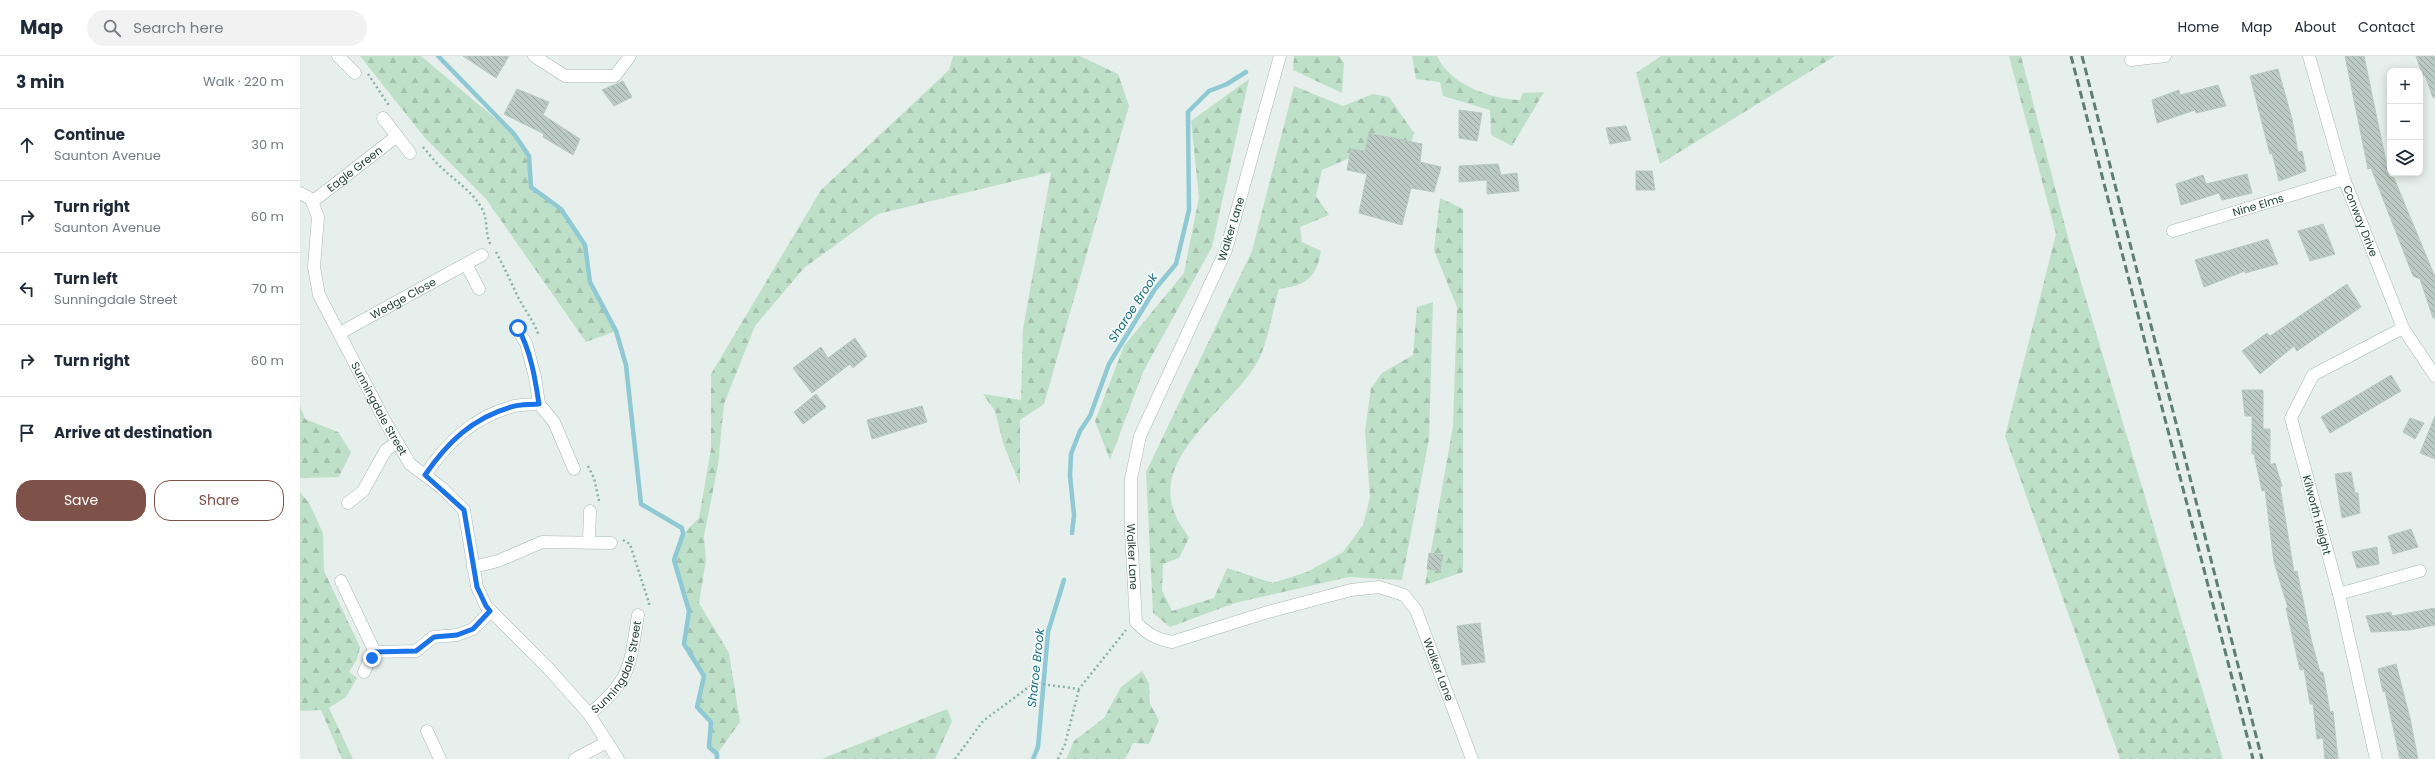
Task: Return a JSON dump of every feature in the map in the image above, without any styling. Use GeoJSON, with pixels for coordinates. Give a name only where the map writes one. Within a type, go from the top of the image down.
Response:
{"type":"FeatureCollection","features":[{"type":"Feature","properties":{"kind":"street"},"geometry":{"type":"LineString","coordinates":[[338,56],[360,72]]}},
{"type":"Feature","properties":{"kind":"street"},"geometry":{"type":"LineString","coordinates":[[534,56],[565,76],[616,76],[630,56]]}},
{"type":"Feature","properties":{"kind":"street","name":"Walker Lane"},"geometry":{"type":"LineString","coordinates":[[1280,56],[1226,250],[1140,436],[1131,479],[1130,533],[1136,622],[1148,634],[1159,640],[1172,642],[1268,612],[1351,590],[1379,587],[1404,596],[1416,610],[1472,759]]}},
{"type":"Feature","properties":{"kind":"street"},"geometry":{"type":"LineString","coordinates":[[2131,60],[2165,56]]}},
{"type":"Feature","properties":{"kind":"street","name":"Conway Drive"},"geometry":{"type":"LineString","coordinates":[[2309,56],[2344,179],[2403,328],[2435,376]]}},
{"type":"Feature","properties":{"kind":"street"},"geometry":{"type":"LineString","coordinates":[[388,114],[397,136],[410,153]]}},
{"type":"Feature","properties":{"kind":"street","name":"Eagle Green"},"geometry":{"type":"LineString","coordinates":[[312,202],[397,136]]}},
{"type":"Feature","properties":{"kind":"street","name":"Nine Elms"},"geometry":{"type":"LineString","coordinates":[[2173,231],[2344,179]]}},
{"type":"Feature","properties":{"kind":"street"},"geometry":{"type":"LineString","coordinates":[[300,193],[311,198],[312,202]]}},
{"type":"Feature","properties":{"kind":"street","name":"Sunningdale Street"},"geometry":{"type":"LineString","coordinates":[[312,202],[318,217],[314,267],[315,280],[319,295],[410,464],[425,475],[464,510],[477,587],[486,606],[549,669],[588,714],[618,759]]}},
{"type":"Feature","properties":{"kind":"street","name":"Wedge Close"},"geometry":{"type":"LineString","coordinates":[[340,333],[467,266],[482,256]]}},
{"type":"Feature","properties":{"kind":"street"},"geometry":{"type":"LineString","coordinates":[[467,266],[479,289]]}},
{"type":"Feature","properties":{"kind":"street"},"geometry":{"type":"LineString","coordinates":[[518,328],[526,343],[535,377],[539,404],[554,422],[574,469]]}},
{"type":"Feature","properties":{"kind":"street","name":"Kilworth Height"},"geometry":{"type":"LineString","coordinates":[[2376,759],[2339,594],[2291,418],[2313,375],[2403,328]]}},
{"type":"Feature","properties":{"kind":"street"},"geometry":{"type":"LineString","coordinates":[[425,475],[445,447],[475,422],[511,406],[539,404]]}},
{"type":"Feature","properties":{"kind":"street"},"geometry":{"type":"LineString","coordinates":[[348,503],[363,491],[386,450],[397,442]]}},
{"type":"Feature","properties":{"kind":"street"},"geometry":{"type":"LineString","coordinates":[[590,542],[595,508]]}},
{"type":"Feature","properties":{"kind":"street"},"geometry":{"type":"LineString","coordinates":[[473,567],[498,561],[542,542],[611,543]]}},
{"type":"Feature","properties":{"kind":"street"},"geometry":{"type":"LineString","coordinates":[[2339,594],[2420,571]]}},
{"type":"Feature","properties":{"kind":"street"},"geometry":{"type":"LineString","coordinates":[[341,581],[374,650],[364,672]]}},
{"type":"Feature","properties":{"kind":"street"},"geometry":{"type":"LineString","coordinates":[[373,652],[416,651],[434,637],[457,635],[473,629],[490,611]]}},
{"type":"Feature","properties":{"kind":"street","name":"Sunningdale Street"},"geometry":{"type":"LineString","coordinates":[[588,714],[612,695],[623,680],[632,654],[638,615]]}},
{"type":"Feature","properties":{"kind":"street"},"geometry":{"type":"LineString","coordinates":[[427,731],[440,759]]}},
{"type":"Feature","properties":{"kind":"street"},"geometry":{"type":"LineString","coordinates":[[575,759],[607,742]]}},
{"type":"Feature","properties":{"kind":"path"},"geometry":{"type":"LineString","coordinates":[[360,72],[388,114]]}},
{"type":"Feature","properties":{"kind":"path"},"geometry":{"type":"LineString","coordinates":[[421,145],[442,168],[466,188],[481,207],[487,221],[488,240],[506,268],[519,298],[535,324],[540,339]]}},
{"type":"Feature","properties":{"kind":"path"},"geometry":{"type":"LineString","coordinates":[[585,460],[594,478],[595,508]]}},
{"type":"Feature","properties":{"kind":"path"},"geometry":{"type":"LineString","coordinates":[[1058,759],[1065,744],[1079,689],[1123,632],[1136,622]]}},
{"type":"Feature","properties":{"kind":"path"},"geometry":{"type":"LineString","coordinates":[[955,759],[983,721],[1034,683],[1079,689]]}},
{"type":"Feature","properties":{"kind":"green space"},"geometry":{"type":"Polygon","coordinates":[[[360,56],[421,56],[514,134],[529,156],[531,187],[561,209],[585,245],[590,282],[616,331],[586,342],[486,199],[425,138],[360,56]]]}},
{"type":"Feature","properties":{"kind":"green space"},"geometry":{"type":"Polygon","coordinates":[[[953,56],[1080,56],[1118,74],[1129,106],[1044,404],[1020,420],[1020,485],[1003,443],[995,411],[983,394],[1021,400],[1023,329],[1051,172],[878,214],[804,268],[755,326],[724,404],[718,465],[704,536],[706,560],[699,603],[729,653],[740,722],[717,754],[709,747],[711,722],[697,707],[704,676],[684,644],[689,611],[674,560],[683,534],[699,518],[711,449],[711,374],[821,190],[949,70],[953,56]]]}},
{"type":"Feature","properties":{"kind":"green space"},"geometry":{"type":"Polygon","coordinates":[[[1294,56],[1339,56],[1344,63],[1342,93],[1293,70],[1294,56]]]}},
{"type":"Feature","properties":{"kind":"green space"},"geometry":{"type":"Polygon","coordinates":[[[1412,56],[1437,56],[1451,75],[1461,82],[1484,93],[1497,97],[1520,100],[1523,93],[1544,92],[1512,146],[1491,135],[1490,110],[1443,96],[1440,82],[1416,79],[1412,56]]]}},
{"type":"Feature","properties":{"kind":"green space"},"geometry":{"type":"Polygon","coordinates":[[[1661,56],[1835,56],[1660,164],[1636,73],[1661,56]]]}},
{"type":"Feature","properties":{"kind":"green space"},"geometry":{"type":"Polygon","coordinates":[[[2009,56],[2021,56],[2070,245],[2223,759],[2120,759],[2005,436],[2056,234],[2009,56]]]}},
{"type":"Feature","properties":{"kind":"green space"},"geometry":{"type":"Polygon","coordinates":[[[1249,79],[1212,247],[1143,372],[1110,460],[1095,421],[1124,346],[1184,273],[1199,197],[1191,121],[1249,79]]]}},
{"type":"Feature","properties":{"kind":"green space"},"geometry":{"type":"Polygon","coordinates":[[[1294,86],[1343,106],[1373,94],[1389,97],[1414,133],[1411,144],[1374,133],[1370,149],[1322,170],[1316,196],[1329,215],[1300,227],[1302,242],[1321,251],[1316,268],[1313,274],[1303,283],[1279,289],[1268,334],[1259,359],[1247,377],[1184,451],[1174,471],[1170,492],[1175,514],[1189,538],[1179,558],[1163,564],[1162,590],[1172,611],[1214,598],[1227,568],[1273,583],[1307,572],[1343,552],[1363,525],[1370,497],[1365,431],[1371,388],[1382,373],[1413,355],[1417,307],[1433,302],[1429,439],[1402,580],[1349,577],[1235,603],[1170,627],[1153,613],[1146,472],[1252,251],[1294,86]]]}},
{"type":"Feature","properties":{"kind":"green space"},"geometry":{"type":"Polygon","coordinates":[[[1440,198],[1463,209],[1463,572],[1425,585],[1453,426],[1457,307],[1434,250],[1440,198]]]}},
{"type":"Feature","properties":{"kind":"green space"},"geometry":{"type":"Polygon","coordinates":[[[300,405],[305,419],[338,432],[351,452],[339,477],[300,478],[300,405]]]}},
{"type":"Feature","properties":{"kind":"green space"},"geometry":{"type":"Polygon","coordinates":[[[300,492],[309,503],[323,533],[324,571],[360,647],[357,659],[349,672],[357,678],[346,697],[329,708],[353,759],[342,759],[321,710],[300,711],[300,492]]]}},
{"type":"Feature","properties":{"kind":"green space"},"geometry":{"type":"Polygon","coordinates":[[[1142,671],[1149,683],[1150,704],[1159,720],[1149,744],[1133,743],[1125,759],[1066,759],[1074,741],[1104,718],[1121,687],[1142,671]]]}},
{"type":"Feature","properties":{"kind":"green space"},"geometry":{"type":"Polygon","coordinates":[[[947,709],[952,721],[935,759],[821,759],[947,709]]]}},
{"type":"Feature","properties":{"kind":"building"},"geometry":{"type":"Polygon","coordinates":[[[463,56],[509,56],[496,78],[463,56]]]}},
{"type":"Feature","properties":{"kind":"building"},"geometry":{"type":"Polygon","coordinates":[[[2345,56],[2364,56],[2387,166],[2387,176],[2394,178],[2435,277],[2435,318],[2433,318],[2420,279],[2413,276],[2371,168],[2368,169],[2345,56]]]}},
{"type":"Feature","properties":{"kind":"building"},"geometry":{"type":"Polygon","coordinates":[[[2416,56],[2435,56],[2435,97],[2433,98],[2425,75],[2423,76],[2423,68],[2420,68],[2416,56]]]}},
{"type":"Feature","properties":{"kind":"building"},"geometry":{"type":"Polygon","coordinates":[[[2278,69],[2292,119],[2298,152],[2302,151],[2306,171],[2279,181],[2272,153],[2270,154],[2250,76],[2278,69]]]}},
{"type":"Feature","properties":{"kind":"building"},"geometry":{"type":"Polygon","coordinates":[[[623,81],[632,97],[614,106],[602,90],[623,81]]]}},
{"type":"Feature","properties":{"kind":"building"},"geometry":{"type":"Polygon","coordinates":[[[2218,85],[2226,106],[2196,113],[2195,110],[2157,123],[2152,100],[2179,90],[2180,95],[2218,85]]]}},
{"type":"Feature","properties":{"kind":"building"},"geometry":{"type":"Polygon","coordinates":[[[517,89],[549,102],[543,115],[580,139],[573,155],[543,137],[544,134],[504,114],[517,89]]]}},
{"type":"Feature","properties":{"kind":"building"},"geometry":{"type":"Polygon","coordinates":[[[1459,110],[1482,113],[1477,141],[1459,138],[1459,110]]]}},
{"type":"Feature","properties":{"kind":"building"},"geometry":{"type":"Polygon","coordinates":[[[1626,126],[1631,140],[1610,144],[1606,128],[1626,126]]]}},
{"type":"Feature","properties":{"kind":"building"},"geometry":{"type":"Polygon","coordinates":[[[1369,133],[1422,144],[1420,162],[1441,167],[1434,192],[1411,188],[1402,225],[1359,213],[1367,174],[1347,170],[1351,149],[1365,151],[1369,133]]]}},
{"type":"Feature","properties":{"kind":"building"},"geometry":{"type":"Polygon","coordinates":[[[1498,164],[1501,175],[1517,173],[1519,191],[1487,194],[1487,180],[1459,182],[1459,166],[1498,164]]]}},
{"type":"Feature","properties":{"kind":"building"},"geometry":{"type":"Polygon","coordinates":[[[1636,171],[1652,171],[1655,190],[1636,190],[1636,171]]]}},
{"type":"Feature","properties":{"kind":"building"},"geometry":{"type":"Polygon","coordinates":[[[2247,174],[2252,193],[2222,200],[2219,193],[2181,205],[2176,184],[2203,175],[2206,184],[2247,174]]]}},
{"type":"Feature","properties":{"kind":"building"},"geometry":{"type":"Polygon","coordinates":[[[2323,224],[2335,254],[2310,261],[2298,231],[2323,224]]]}},
{"type":"Feature","properties":{"kind":"building"},"geometry":{"type":"Polygon","coordinates":[[[2268,239],[2278,264],[2245,273],[2245,271],[2204,287],[2195,260],[2268,239]]]}},
{"type":"Feature","properties":{"kind":"building"},"geometry":{"type":"Polygon","coordinates":[[[2347,284],[2361,307],[2297,351],[2294,346],[2260,374],[2242,351],[2267,333],[2270,336],[2347,284]]]}},
{"type":"Feature","properties":{"kind":"building"},"geometry":{"type":"Polygon","coordinates":[[[855,338],[867,356],[853,368],[850,364],[812,393],[793,368],[821,347],[828,358],[855,338]]]}},
{"type":"Feature","properties":{"kind":"building"},"geometry":{"type":"Polygon","coordinates":[[[2391,375],[2401,391],[2330,433],[2321,417],[2391,375]]]}},
{"type":"Feature","properties":{"kind":"building"},"geometry":{"type":"Polygon","coordinates":[[[2242,390],[2263,390],[2263,429],[2270,429],[2270,465],[2275,463],[2282,486],[2280,487],[2294,572],[2297,571],[2311,639],[2320,672],[2323,672],[2330,712],[2333,711],[2338,759],[2325,759],[2323,738],[2317,739],[2313,704],[2310,704],[2304,669],[2300,670],[2286,608],[2288,608],[2274,562],[2265,490],[2262,491],[2254,454],[2252,454],[2252,416],[2245,416],[2242,390]]]}},
{"type":"Feature","properties":{"kind":"building"},"geometry":{"type":"Polygon","coordinates":[[[816,394],[826,407],[803,424],[794,412],[816,394]]]}},
{"type":"Feature","properties":{"kind":"building"},"geometry":{"type":"Polygon","coordinates":[[[922,406],[927,422],[872,439],[867,420],[922,406]]]}},
{"type":"Feature","properties":{"kind":"building"},"geometry":{"type":"Polygon","coordinates":[[[2435,416],[2435,459],[2420,453],[2435,416]]]}},
{"type":"Feature","properties":{"kind":"building"},"geometry":{"type":"Polygon","coordinates":[[[2410,418],[2424,423],[2415,439],[2403,432],[2410,418]]]}},
{"type":"Feature","properties":{"kind":"building"},"geometry":{"type":"Polygon","coordinates":[[[2351,472],[2355,493],[2358,493],[2360,513],[2342,518],[2335,474],[2351,472]]]}},
{"type":"Feature","properties":{"kind":"building"},"geometry":{"type":"Polygon","coordinates":[[[2411,529],[2418,547],[2393,554],[2388,536],[2411,529]]]}},
{"type":"Feature","properties":{"kind":"building"},"geometry":{"type":"Polygon","coordinates":[[[2377,547],[2379,564],[2357,568],[2352,552],[2377,547]]]}},
{"type":"Feature","properties":{"kind":"building"},"geometry":{"type":"Polygon","coordinates":[[[1429,553],[1443,555],[1440,571],[1427,569],[1429,553]]]}},
{"type":"Feature","properties":{"kind":"building"},"geometry":{"type":"Polygon","coordinates":[[[2435,608],[2435,625],[2410,630],[2371,632],[2366,616],[2391,612],[2392,616],[2435,608]]]}},
{"type":"Feature","properties":{"kind":"building"},"geometry":{"type":"Polygon","coordinates":[[[1480,623],[1485,662],[1462,665],[1457,626],[1480,623]]]}},
{"type":"Feature","properties":{"kind":"building"},"geometry":{"type":"Polygon","coordinates":[[[2396,664],[2410,718],[2418,759],[2400,759],[2385,691],[2383,692],[2378,669],[2396,664]]]}},
{"type":"Feature","properties":{"kind":"waterway"},"geometry":{"type":"LineString","coordinates":[[438,56],[514,134],[529,156],[531,187],[561,209],[585,245],[590,282],[616,331],[626,365],[641,504],[682,528],[683,534],[674,560],[689,611],[684,644],[704,676],[697,707],[711,722],[709,747],[717,754],[717,759]]}},
{"type":"Feature","properties":{"kind":"waterway","name":"Sharoe Brook"},"geometry":{"type":"LineString","coordinates":[[1072,533],[1074,515],[1070,476],[1071,454],[1080,431],[1090,416],[1109,364],[1155,289],[1176,264],[1189,210],[1188,112],[1209,91],[1227,84],[1246,72]]}},
{"type":"Feature","properties":{"kind":"waterway","name":"Sharoe Brook"},"geometry":{"type":"LineString","coordinates":[[1033,759],[1038,747],[1048,632],[1064,580]]}},
{"type":"Feature","properties":{"kind":"railway"},"geometry":{"type":"LineString","coordinates":[[2071,56],[2253,759]]}},
{"type":"Feature","properties":{"kind":"railway"},"geometry":{"type":"LineString","coordinates":[[2082,56],[2262,759]]}},
{"type":"Feature","properties":{"kind":"route"},"geometry":{"type":"LineString","coordinates":[[372,658],[373,652],[395,653],[416,651],[434,637],[457,635],[473,629],[490,611],[477,587],[464,510],[442,488],[425,475],[445,447],[475,422],[511,406],[539,404],[530,357],[526,343],[518,328]]}}]}
